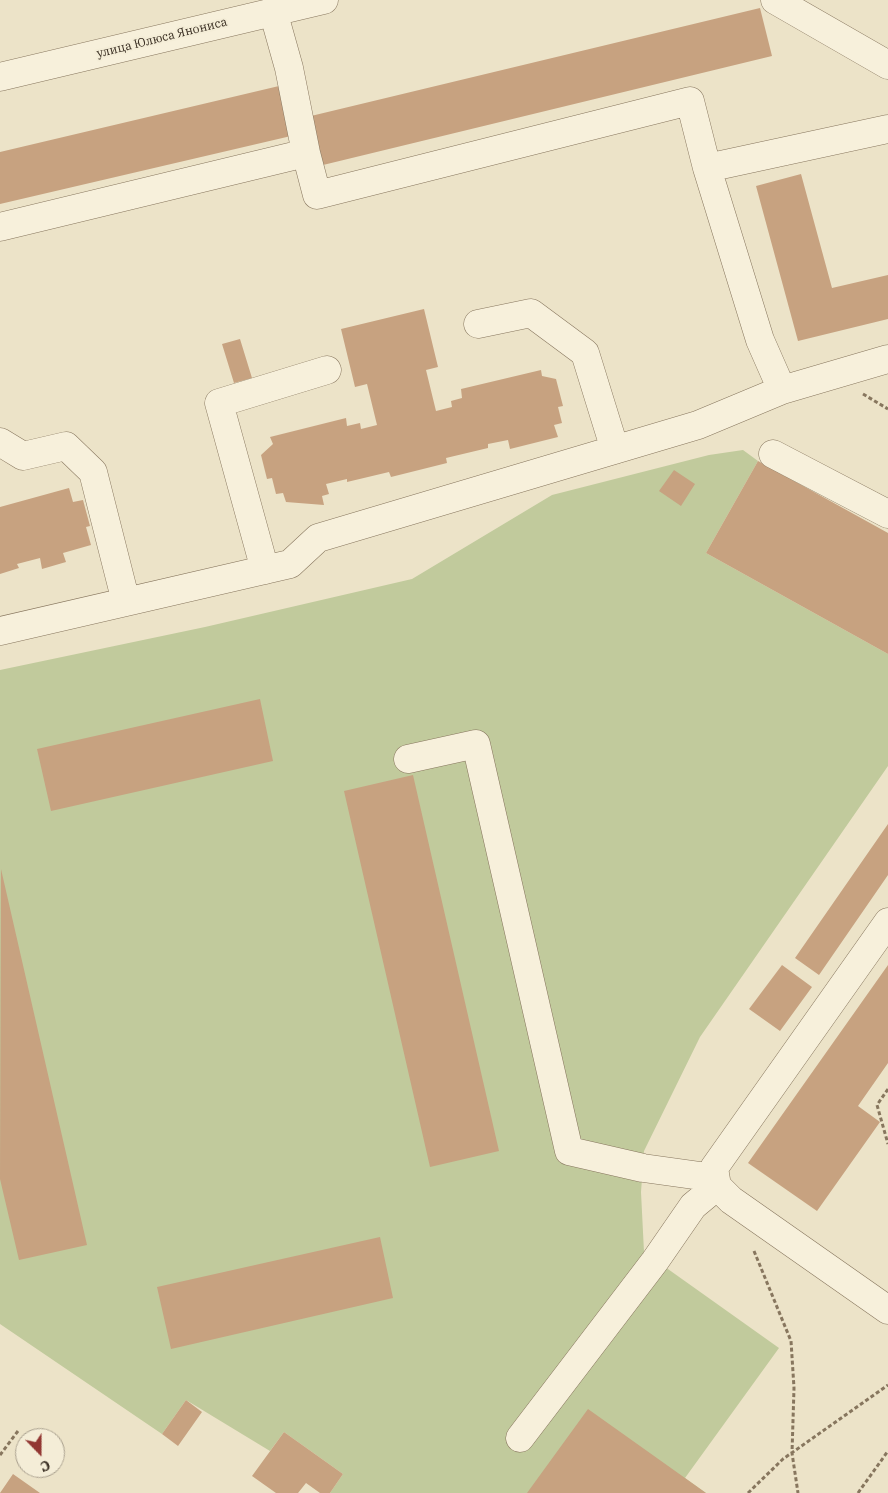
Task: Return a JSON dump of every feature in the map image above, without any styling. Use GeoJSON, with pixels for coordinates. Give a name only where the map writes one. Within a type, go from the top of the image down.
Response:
{"type":"FeatureCollection","features":[{"type":"Feature","properties":{"kind":"street","name":"улица Юлюса Янониса"},"geometry":{"type":"LineString","coordinates":[[0,77],[324,0]]}},
{"type":"Feature","properties":{"kind":"street"},"geometry":{"type":"LineString","coordinates":[[775,0],[888,65]]}},
{"type":"Feature","properties":{"kind":"street"},"geometry":{"type":"LineString","coordinates":[[273,11],[289,68],[306,153],[317,195],[690,101],[707,168],[760,340],[782,390]]}},
{"type":"Feature","properties":{"kind":"street"},"geometry":{"type":"LineString","coordinates":[[707,168],[888,129]]}},
{"type":"Feature","properties":{"kind":"street"},"geometry":{"type":"LineString","coordinates":[[0,227],[306,153]]}},
{"type":"Feature","properties":{"kind":"street"},"geometry":{"type":"LineString","coordinates":[[478,324],[531,313],[585,354],[615,450]]}},
{"type":"Feature","properties":{"kind":"street"},"geometry":{"type":"LineString","coordinates":[[0,631],[290,564],[318,538],[698,425],[782,390],[888,359]]}},
{"type":"Feature","properties":{"kind":"street"},"geometry":{"type":"LineString","coordinates":[[265,570],[219,403],[327,370]]}},
{"type":"Feature","properties":{"kind":"street"},"geometry":{"type":"LineString","coordinates":[[0,442],[23,456],[66,446],[93,472],[126,602]]}},
{"type":"Feature","properties":{"kind":"street"},"geometry":{"type":"LineString","coordinates":[[773,454],[888,514]]}},
{"type":"Feature","properties":{"kind":"street"},"geometry":{"type":"LineString","coordinates":[[408,759],[476,744],[568,1151],[716,1182]]}},
{"type":"Feature","properties":{"kind":"street"},"geometry":{"type":"LineString","coordinates":[[888,922],[714,1168],[716,1182],[731,1200],[888,1310]]}},
{"type":"Feature","properties":{"kind":"street"},"geometry":{"type":"LineString","coordinates":[[520,1438],[655,1261],[693,1206],[716,1182]]}},
{"type":"Feature","properties":{"kind":"path"},"geometry":{"type":"LineString","coordinates":[[888,1089],[877,1105],[888,1144]]}},
{"type":"Feature","properties":{"kind":"path"},"geometry":{"type":"LineString","coordinates":[[750,1245],[759,1260],[790,1341],[794,1388],[792,1453],[798,1493]]}},
{"type":"Feature","properties":{"kind":"path"},"geometry":{"type":"LineString","coordinates":[[748,1493],[783,1459],[888,1385]]}},
{"type":"Feature","properties":{"kind":"path"},"geometry":{"type":"LineString","coordinates":[[0,1455],[15,1435]]}},
{"type":"Feature","properties":{"kind":"path"},"geometry":{"type":"LineString","coordinates":[[858,1493],[888,1451]]}},
{"type":"Feature","properties":{"kind":"green space"},"geometry":{"type":"Polygon","coordinates":[[[743,450],[758,461],[706,553],[888,654],[888,766],[700,1037],[644,1151],[641,1192],[644,1252],[779,1348],[685,1478],[706,1493],[330,1493],[343,1474],[284,1432],[270,1451],[186,1400],[162,1434],[0,1324],[0,670],[205,627],[412,579],[552,495],[709,455],[743,450]]]}},
{"type":"Feature","properties":{"kind":"building"},"geometry":{"type":"Polygon","coordinates":[[[760,8],[772,56],[323,165],[311,116],[760,8]]]}},
{"type":"Feature","properties":{"kind":"building"},"geometry":{"type":"Polygon","coordinates":[[[279,86],[291,136],[0,204],[0,152],[279,86]]]}},
{"type":"Feature","properties":{"kind":"building"},"geometry":{"type":"Polygon","coordinates":[[[801,174],[832,288],[888,275],[888,319],[798,341],[756,186],[801,174]]]}},
{"type":"Feature","properties":{"kind":"building"},"geometry":{"type":"Polygon","coordinates":[[[424,309],[438,367],[426,370],[436,411],[452,407],[451,401],[462,398],[461,389],[541,370],[542,376],[556,379],[563,406],[558,407],[562,423],[554,425],[558,437],[510,449],[508,440],[488,444],[488,448],[446,458],[447,463],[391,477],[389,472],[347,482],[347,479],[326,484],[329,494],[322,496],[324,505],[286,502],[283,493],[276,494],[272,478],[267,479],[261,455],[273,444],[270,437],[346,418],[347,426],[360,423],[361,429],[377,425],[367,384],[355,387],[341,329],[424,309]]]}},
{"type":"Feature","properties":{"kind":"building"},"geometry":{"type":"Polygon","coordinates":[[[240,339],[252,378],[234,383],[222,344],[240,339]]]}},
{"type":"Feature","properties":{"kind":"building"},"geometry":{"type":"Polygon","coordinates":[[[758,461],[888,533],[888,654],[706,553],[758,461]]]}},
{"type":"Feature","properties":{"kind":"building"},"geometry":{"type":"Polygon","coordinates":[[[674,470],[695,484],[681,506],[659,491],[674,470]]]}},
{"type":"Feature","properties":{"kind":"building"},"geometry":{"type":"Polygon","coordinates":[[[69,488],[73,502],[83,500],[90,526],[86,527],[91,545],[63,553],[66,562],[42,569],[40,558],[17,564],[19,568],[0,574],[0,507],[69,488]]]}},
{"type":"Feature","properties":{"kind":"building"},"geometry":{"type":"Polygon","coordinates":[[[260,699],[273,761],[51,811],[37,749],[260,699]]]}},
{"type":"Feature","properties":{"kind":"building"},"geometry":{"type":"Polygon","coordinates":[[[413,775],[499,1151],[430,1167],[344,791],[413,775]]]}},
{"type":"Feature","properties":{"kind":"building"},"geometry":{"type":"Polygon","coordinates":[[[888,824],[888,875],[819,975],[795,958],[888,824]]]}},
{"type":"Feature","properties":{"kind":"building"},"geometry":{"type":"Polygon","coordinates":[[[1,869],[87,1245],[19,1260],[0,1179],[1,869]]]}},
{"type":"Feature","properties":{"kind":"building"},"geometry":{"type":"Polygon","coordinates":[[[782,965],[812,987],[780,1031],[749,1009],[782,965]]]}},
{"type":"Feature","properties":{"kind":"building"},"geometry":{"type":"Polygon","coordinates":[[[888,965],[888,1063],[858,1106],[880,1122],[817,1211],[748,1163],[888,965]]]}},
{"type":"Feature","properties":{"kind":"building"},"geometry":{"type":"Polygon","coordinates":[[[380,1237],[393,1298],[171,1349],[157,1287],[380,1237]]]}},
{"type":"Feature","properties":{"kind":"building"},"geometry":{"type":"Polygon","coordinates":[[[186,1400],[202,1412],[178,1446],[162,1434],[186,1400]]]}},
{"type":"Feature","properties":{"kind":"building"},"geometry":{"type":"Polygon","coordinates":[[[588,1409],[685,1478],[706,1493],[527,1493],[588,1409]]]}},
{"type":"Feature","properties":{"kind":"building"},"geometry":{"type":"Polygon","coordinates":[[[284,1432],[343,1474],[330,1493],[320,1493],[306,1483],[298,1493],[276,1493],[252,1476],[284,1432]]]}},
{"type":"Feature","properties":{"kind":"building"},"geometry":{"type":"Polygon","coordinates":[[[13,1474],[15,1478],[19,1478],[40,1493],[0,1493],[13,1474]]]}}]}
